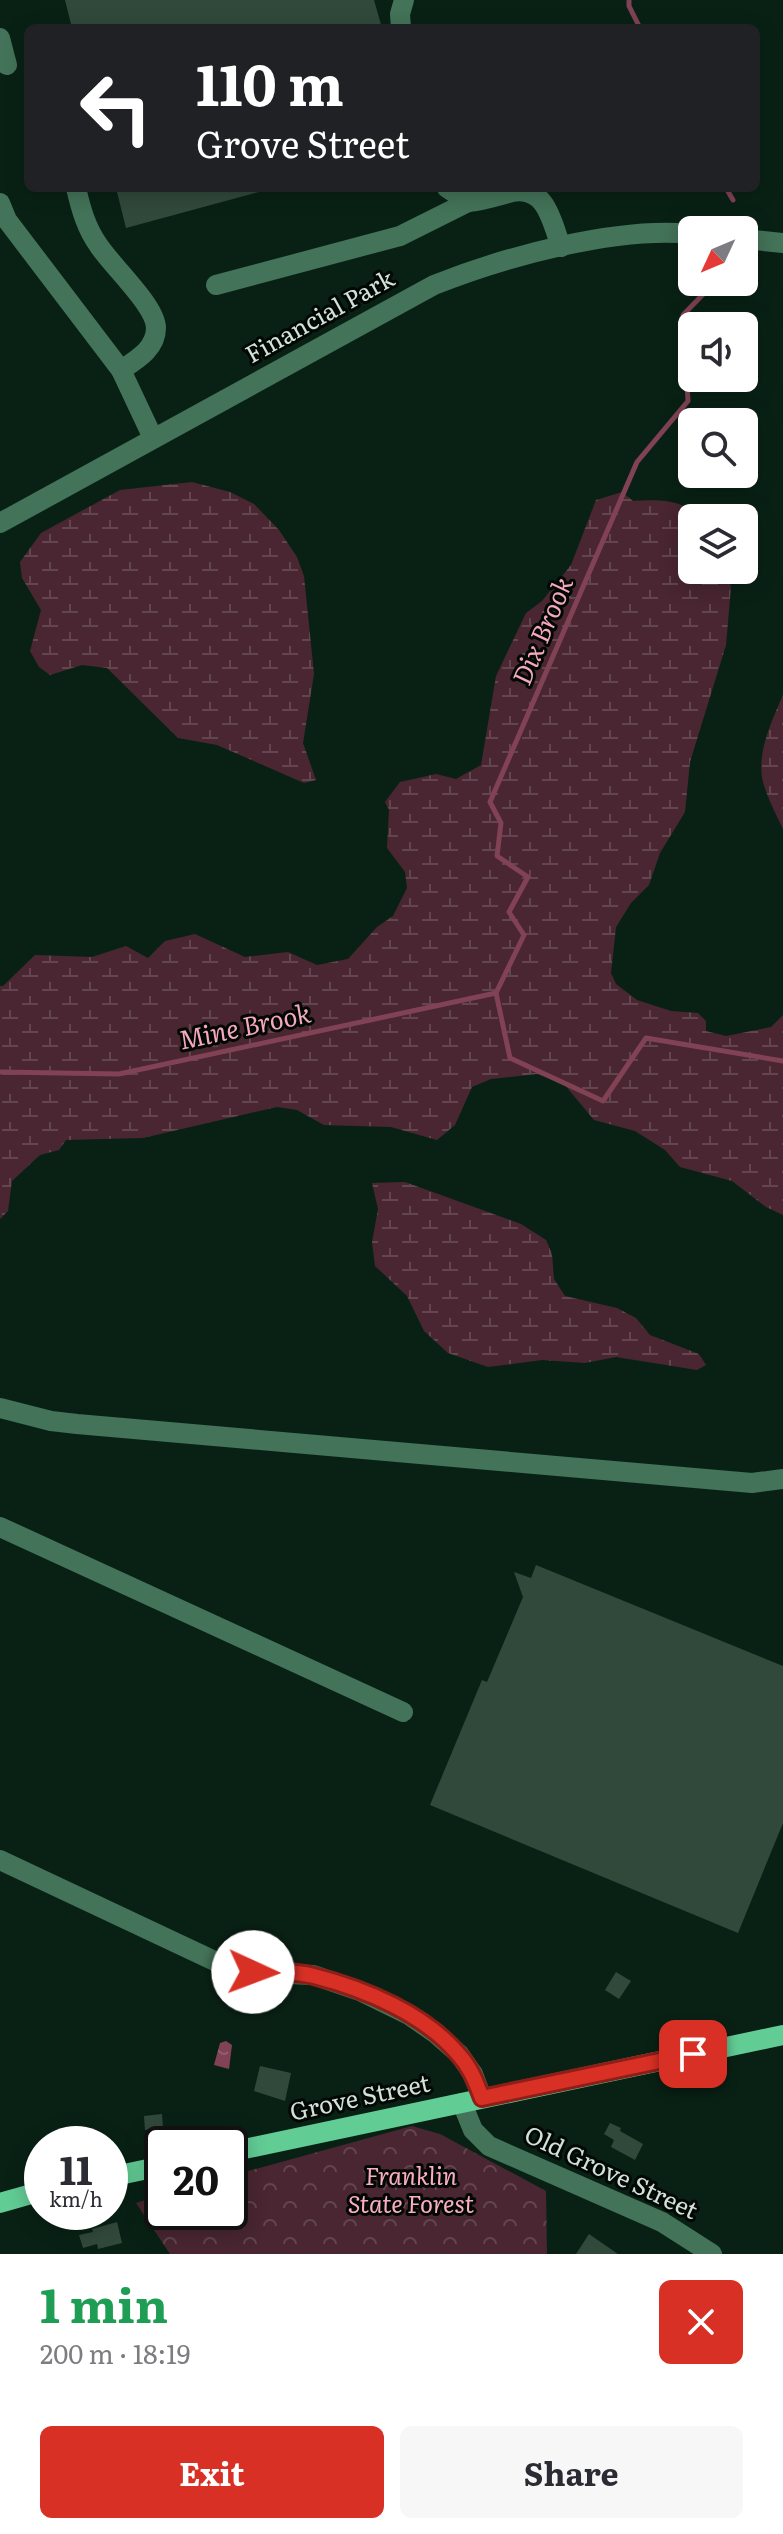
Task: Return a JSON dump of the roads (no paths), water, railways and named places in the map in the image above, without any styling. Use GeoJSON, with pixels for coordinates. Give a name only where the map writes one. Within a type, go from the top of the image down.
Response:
{"type":"FeatureCollection","features":[{"type":"Feature","properties":{"kind":"main road","name":"Grove Street"},"geometry":{"type":"LineString","coordinates":[[248,2148],[783,2035]]}},
{"type":"Feature","properties":{"kind":"main road"},"geometry":{"type":"LineString","coordinates":[[0,2203],[24,2196]]}},
{"type":"Feature","properties":{"kind":"street"},"geometry":{"type":"LineString","coordinates":[[401,24],[404,0]]}},
{"type":"Feature","properties":{"kind":"street"},"geometry":{"type":"LineString","coordinates":[[0,38],[7,65]]}},
{"type":"Feature","properties":{"kind":"street"},"geometry":{"type":"LineString","coordinates":[[77,192],[84,220],[98,246],[147,306],[156,327],[151,346],[121,370]]}},
{"type":"Feature","properties":{"kind":"street"},"geometry":{"type":"LineString","coordinates":[[453,192],[468,202]]}},
{"type":"Feature","properties":{"kind":"street"},"geometry":{"type":"LineString","coordinates":[[216,285],[400,236],[468,202],[512,192]]}},
{"type":"Feature","properties":{"kind":"street"},"geometry":{"type":"LineString","coordinates":[[532,192],[543,201],[561,247]]}},
{"type":"Feature","properties":{"kind":"street"},"geometry":{"type":"LineString","coordinates":[[0,203],[7,220],[121,370],[153,438]]}},
{"type":"Feature","properties":{"kind":"street","name":"Financial Park"},"geometry":{"type":"LineString","coordinates":[[0,523],[434,285],[481,268],[614,236],[678,234]]}},
{"type":"Feature","properties":{"kind":"street"},"geometry":{"type":"LineString","coordinates":[[758,240],[783,243]]}},
{"type":"Feature","properties":{"kind":"street"},"geometry":{"type":"LineString","coordinates":[[0,1408],[77,1424],[752,1483],[783,1479]]}},
{"type":"Feature","properties":{"kind":"street"},"geometry":{"type":"LineString","coordinates":[[0,1527],[403,1712]]}},
{"type":"Feature","properties":{"kind":"street"},"geometry":{"type":"LineString","coordinates":[[0,1860],[238,1972],[313,1975],[360,1991],[409,2015],[459,2054],[473,2074],[482,2098]]}},
{"type":"Feature","properties":{"kind":"street","name":"Old Grove Street"},"geometry":{"type":"LineString","coordinates":[[462,2103],[473,2130],[489,2146],[662,2222],[712,2254]]}},
{"type":"Feature","properties":{"kind":"water"},"geometry":{"type":"Polygon","coordinates":[[[226,2041],[232,2045],[229,2069],[214,2065],[220,2043],[226,2041]]]}},
{"type":"Feature","properties":{"kind":"waterway","name":"Dix Brook"},"geometry":{"type":"LineString","coordinates":[[629,0],[638,24]]}},
{"type":"Feature","properties":{"kind":"waterway","name":"Dix Brook"},"geometry":{"type":"LineString","coordinates":[[728,192],[733,200]]}},
{"type":"Feature","properties":{"kind":"waterway","name":"Dix Brook"},"geometry":{"type":"LineString","coordinates":[[496,993],[524,935],[509,912],[528,877],[497,856],[501,823],[490,802],[637,462],[688,401],[683,315],[701,296]]}},
{"type":"Feature","properties":{"kind":"waterway"},"geometry":{"type":"LineString","coordinates":[[496,993],[510,1058],[603,1101],[646,1038],[783,1061]]}},
{"type":"Feature","properties":{"kind":"waterway","name":"Mine Brook"},"geometry":{"type":"LineString","coordinates":[[0,1072],[119,1074],[496,993]]}},
{"type":"Feature","properties":{"kind":"park label","name":"Franklin State Forest"},"geometry":{"type":"Point","coordinates":[411,2191]}}]}
